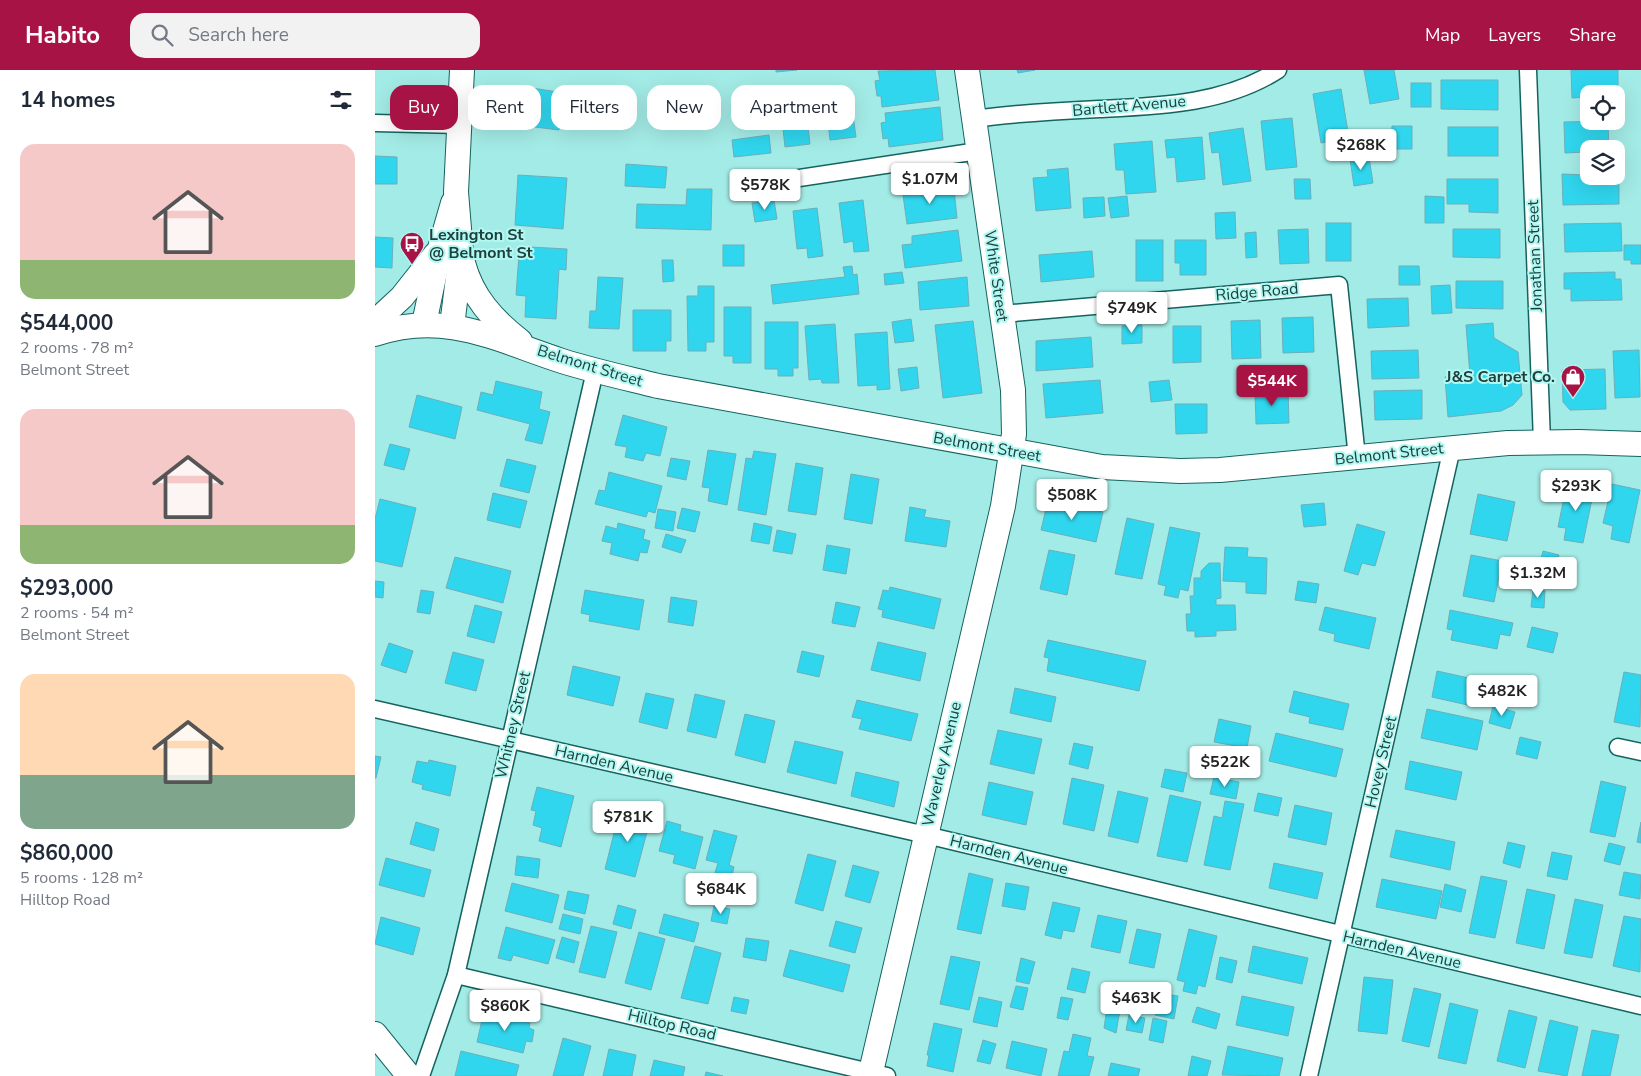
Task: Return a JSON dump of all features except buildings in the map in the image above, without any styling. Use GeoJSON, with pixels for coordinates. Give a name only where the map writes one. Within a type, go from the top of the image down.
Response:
{"type":"FeatureCollection","features":[{"type":"Feature","properties":{"kind":"street"},"geometry":{"type":"LineString","coordinates":[[452,326],[450,250],[457,192],[462,70]]}},
{"type":"Feature","properties":{"kind":"street","name":"White Street"},"geometry":{"type":"LineString","coordinates":[[967,70],[1014,404],[1012,452]]}},
{"type":"Feature","properties":{"kind":"street","name":"Bartlett Avenue"},"geometry":{"type":"LineString","coordinates":[[974,119],[1156,106],[1193,101],[1254,84],[1278,70]]}},
{"type":"Feature","properties":{"kind":"street","name":"Jonathan Street"},"geometry":{"type":"LineString","coordinates":[[1528,70],[1542,442]]}},
{"type":"Feature","properties":{"kind":"street"},"geometry":{"type":"LineString","coordinates":[[375,123],[459,125]]}},
{"type":"Feature","properties":{"kind":"street"},"geometry":{"type":"LineString","coordinates":[[746,186],[978,150]]}},
{"type":"Feature","properties":{"kind":"street"},"geometry":{"type":"LineString","coordinates":[[375,322],[450,250]]}},
{"type":"Feature","properties":{"kind":"street"},"geometry":{"type":"LineString","coordinates":[[424,324],[450,250]]}},
{"type":"Feature","properties":{"kind":"street"},"geometry":{"type":"LineString","coordinates":[[450,250],[480,302],[500,324],[527,347]]}},
{"type":"Feature","properties":{"kind":"street","name":"Ridge Road"},"geometry":{"type":"LineString","coordinates":[[1002,314],[1339,285],[1357,458]]}},
{"type":"Feature","properties":{"kind":"street","name":"Belmont Street"},"geometry":{"type":"LineString","coordinates":[[375,334],[399,327],[424,324],[452,326],[527,347],[595,371],[721,399],[1102,467],[1180,471],[1259,468],[1452,448],[1542,442],[1641,444]]}},
{"type":"Feature","properties":{"kind":"street","name":"Whitney Street"},"geometry":{"type":"LineString","coordinates":[[421,1076],[456,975],[595,371]]}},
{"type":"Feature","properties":{"kind":"street","name":"Hovey Street"},"geometry":{"type":"LineString","coordinates":[[1309,1076],[1452,448]]}},
{"type":"Feature","properties":{"kind":"street","name":"Waverley Avenue"},"geometry":{"type":"LineString","coordinates":[[876,1075],[926,834],[1003,506],[1012,452]]}},
{"type":"Feature","properties":{"kind":"street","name":"Harnden Avenue"},"geometry":{"type":"LineString","coordinates":[[375,709],[509,741],[926,834],[1641,1006]]}},
{"type":"Feature","properties":{"kind":"street"},"geometry":{"type":"LineString","coordinates":[[1618,747],[1641,752]]}},
{"type":"Feature","properties":{"kind":"street","name":"Hilltop Road"},"geometry":{"type":"LineString","coordinates":[[456,975],[876,1075]]}},
{"type":"Feature","properties":{"kind":"street"},"geometry":{"type":"LineString","coordinates":[[375,1034],[409,1076]]}},
{"type":"Feature","properties":{"kind":"place","name":"Lexington St @ Belmont St"},"geometry":{"type":"Point","coordinates":[412,265]}},
{"type":"Feature","properties":{"kind":"place","name":"J&S Carpet Co."},"geometry":{"type":"Point","coordinates":[1573,398]}}]}
